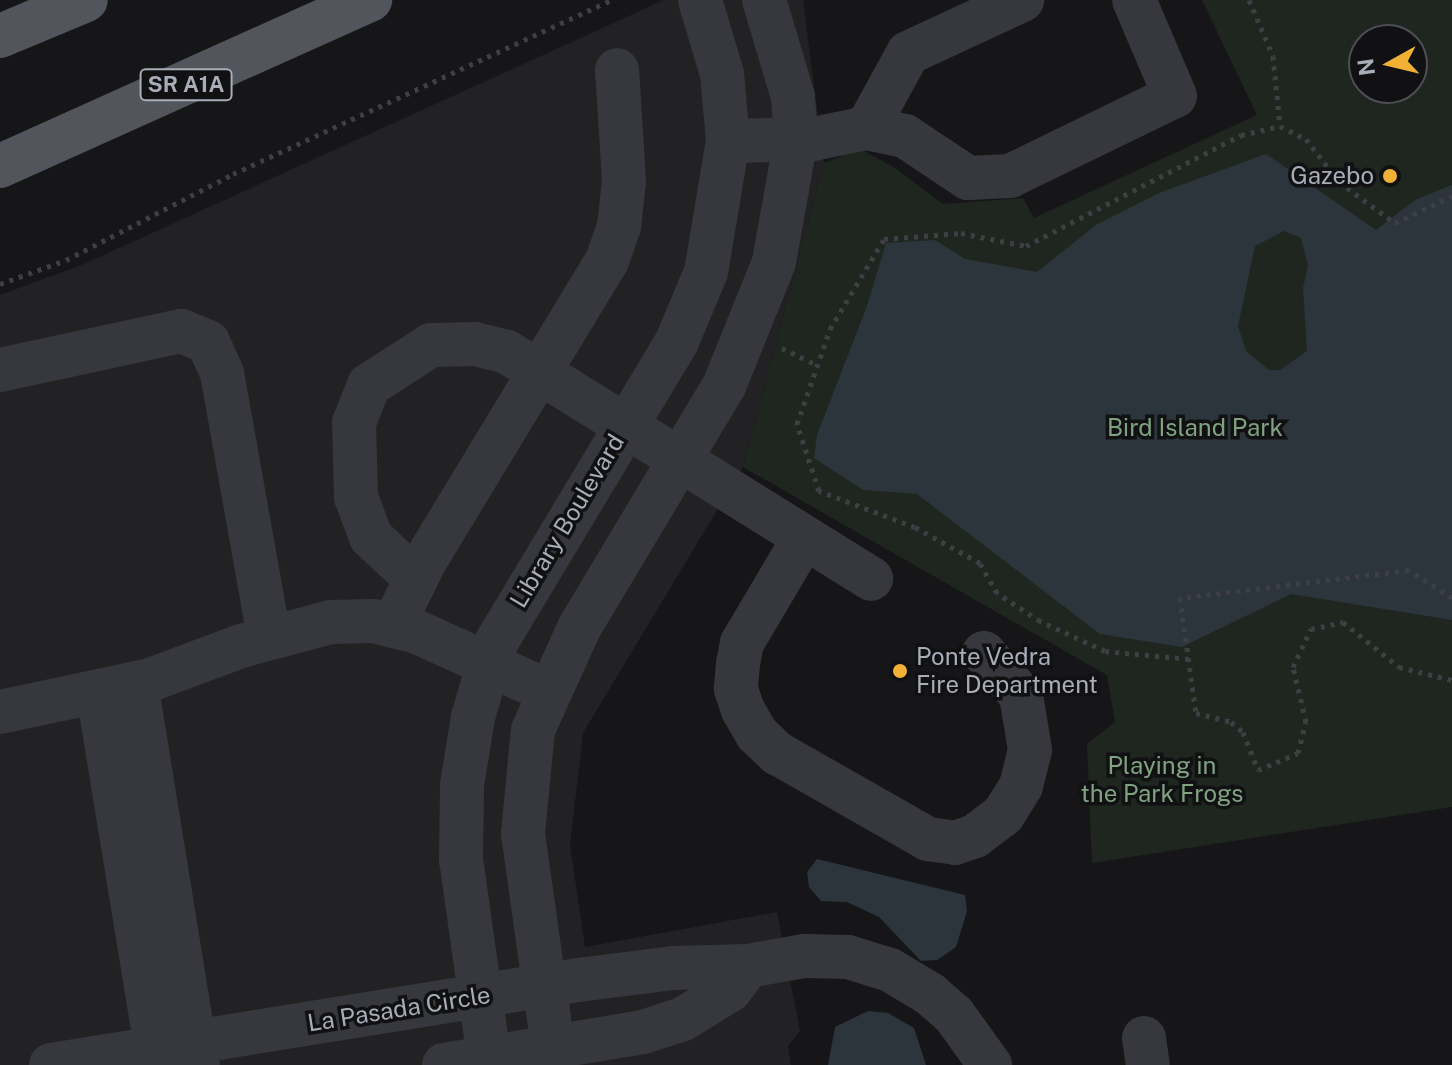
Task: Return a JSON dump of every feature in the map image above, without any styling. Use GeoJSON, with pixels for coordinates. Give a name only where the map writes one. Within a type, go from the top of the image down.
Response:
{"type":"FeatureCollection","features":[{"type":"Feature","properties":{"kind":"main road"},"geometry":{"type":"LineString","coordinates":[[0,36],[86,0]]}},
{"type":"Feature","properties":{"kind":"main road","name":"SR A1A"},"geometry":{"type":"LineString","coordinates":[[0,166],[370,0]]}},
{"type":"Feature","properties":{"kind":"street","name":"Library Boulevard"},"geometry":{"type":"LineString","coordinates":[[489,1058],[461,860],[462,785],[488,663],[530,579],[677,341],[706,272],[728,141],[722,74],[700,0]]}},
{"type":"Feature","properties":{"kind":"street"},"geometry":{"type":"LineString","coordinates":[[553,1047],[523,833],[533,730],[579,628],[680,460],[750,332],[774,262],[796,138],[793,97],[764,0]]}},
{"type":"Feature","properties":{"kind":"street"},"geometry":{"type":"LineString","coordinates":[[867,128],[908,53],[1022,0]]}},
{"type":"Feature","properties":{"kind":"street"},"geometry":{"type":"LineString","coordinates":[[728,141],[796,138],[867,128],[905,136],[968,178],[1010,176],[1175,96],[1134,0]]}},
{"type":"Feature","properties":{"kind":"street"},"geometry":{"type":"LineString","coordinates":[[393,626],[416,579],[607,261],[619,227],[624,137],[617,70]]}},
{"type":"Feature","properties":{"kind":"street"},"geometry":{"type":"LineString","coordinates":[[0,370],[181,331],[208,342],[222,373],[269,638]]}},
{"type":"Feature","properties":{"kind":"street"},"geometry":{"type":"LineString","coordinates":[[416,579],[371,537],[356,497],[354,423],[369,385],[431,345],[475,344],[507,352],[871,579]]}},
{"type":"Feature","properties":{"kind":"street"},"geometry":{"type":"LineString","coordinates":[[804,538],[742,643],[738,664],[736,689],[743,710],[757,734],[777,753],[928,839],[955,843],[975,836],[1003,815],[1021,786],[1030,750],[1021,695],[1010,677],[984,653]]}},
{"type":"Feature","properties":{"kind":"street"},"geometry":{"type":"LineString","coordinates":[[0,712],[117,688],[269,638],[331,622],[373,621],[393,626],[488,663],[550,692]]}},
{"type":"Feature","properties":{"kind":"street"},"geometry":{"type":"LineString","coordinates":[[117,688],[177,1055]]}},
{"type":"Feature","properties":{"kind":"street","name":"La Pasada Circle"},"geometry":{"type":"LineString","coordinates":[[51,1065],[177,1055],[545,985],[673,968],[748,966],[804,956],[848,957],[890,970],[930,994],[954,1015],[990,1065]]}},
{"type":"Feature","properties":{"kind":"street"},"geometry":{"type":"LineString","coordinates":[[444,1065],[643,1032],[683,1019],[730,990],[748,966]]}},
{"type":"Feature","properties":{"kind":"path"},"geometry":{"type":"LineString","coordinates":[[0,284],[66,260],[233,174],[612,0]]}},
{"type":"Feature","properties":{"kind":"path"},"geometry":{"type":"LineString","coordinates":[[1249,0],[1273,56],[1280,126]]}},
{"type":"Feature","properties":{"kind":"path"},"geometry":{"type":"LineString","coordinates":[[1189,659],[1105,651],[1082,636],[1040,621],[997,593],[980,563],[915,527],[819,491],[797,424],[830,329],[884,239],[961,233],[1026,246],[1241,135],[1280,126],[1306,139],[1339,182],[1395,223],[1452,196]]}},
{"type":"Feature","properties":{"kind":"path"},"geometry":{"type":"LineString","coordinates":[[778,346],[817,365]]}},
{"type":"Feature","properties":{"kind":"path"},"geometry":{"type":"LineString","coordinates":[[1452,598],[1409,570],[1180,598],[1196,713],[1231,722],[1243,732],[1258,770],[1298,753],[1306,722],[1293,667],[1311,629],[1343,622],[1399,667],[1452,680]]}},
{"type":"Feature","properties":{"kind":"shaded area"},"geometry":{"type":"Polygon","coordinates":[[[664,0],[803,0],[824,163],[743,467],[583,733],[570,845],[585,947],[777,912],[800,1031],[788,1046],[791,1065],[0,1065],[0,295],[84,264],[664,0]]]}},
{"type":"Feature","properties":{"kind":"shaded area"},"geometry":{"type":"Polygon","coordinates":[[[1266,154],[1376,230],[1415,200],[1452,185],[1452,620],[1291,594],[1182,647],[1100,634],[917,494],[863,490],[814,458],[817,435],[867,306],[886,243],[935,240],[965,259],[1037,272],[1096,225],[1159,193],[1266,154]],[[1284,231],[1255,246],[1238,326],[1246,351],[1269,370],[1280,370],[1307,351],[1303,288],[1308,265],[1301,238],[1284,231]]]}},
{"type":"Feature","properties":{"kind":"shaded area"},"geometry":{"type":"Polygon","coordinates":[[[817,859],[965,895],[967,911],[956,947],[937,960],[921,961],[879,917],[847,902],[821,901],[809,887],[807,872],[817,859]]]}},
{"type":"Feature","properties":{"kind":"shaded area"},"geometry":{"type":"Polygon","coordinates":[[[868,1011],[888,1013],[914,1028],[926,1065],[828,1065],[835,1027],[868,1011]]]}},
{"type":"Feature","properties":{"kind":"green space","name":"Bird Island Park"},"geometry":{"type":"Polygon","coordinates":[[[1202,0],[1452,0],[1452,807],[1092,863],[1087,744],[1115,722],[1107,675],[743,467],[824,163],[860,149],[895,168],[943,204],[1023,198],[1034,218],[1257,115],[1202,0]]]}},
{"type":"Feature","properties":{"kind":"place","name":"Gazebo"},"geometry":{"type":"Point","coordinates":[1390,176]}},
{"type":"Feature","properties":{"kind":"place","name":"Ponte Vedra Fire Department"},"geometry":{"type":"Point","coordinates":[900,671]}},
{"type":"Feature","properties":{"kind":"park label","name":"Playing in the Park Frogs"},"geometry":{"type":"Point","coordinates":[1162,780]}}]}
